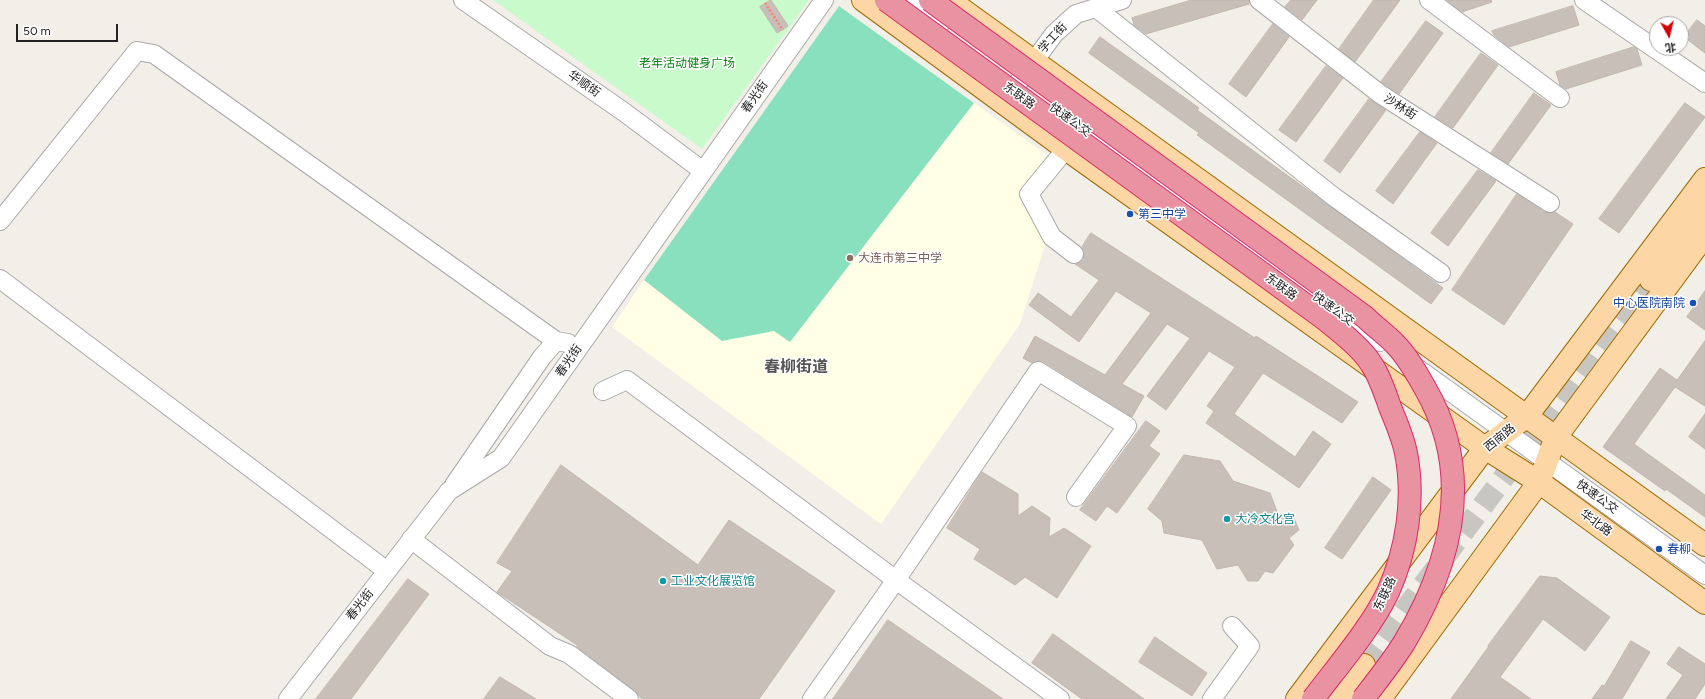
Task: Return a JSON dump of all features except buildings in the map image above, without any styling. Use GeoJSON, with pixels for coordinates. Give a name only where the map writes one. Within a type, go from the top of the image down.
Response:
{"type":"FeatureCollection","features":[{"type":"Feature","properties":{"kind":"highway","name":"东联路"},"geometry":{"type":"LineString","coordinates":[[886,0],[1322,317],[1351,341],[1372,365],[1389,402],[1405,451],[1409,474],[1408,523],[1404,545],[1388,592],[1375,616],[1313,699]]}},
{"type":"Feature","properties":{"kind":"highway"},"geometry":{"type":"LineString","coordinates":[[930,0],[1359,313],[1397,346],[1416,372],[1431,398],[1442,425],[1450,454],[1454,485],[1452,516],[1448,542],[1440,569],[1417,620],[1404,644],[1363,699]]}},
{"type":"Feature","properties":{"kind":"main road","name":"华北路"},"geometry":{"type":"LineString","coordinates":[[863,0],[1066,148],[1485,448],[1539,482],[1705,603]]}},
{"type":"Feature","properties":{"kind":"main road"},"geometry":{"type":"LineString","coordinates":[[949,0],[1034,62],[1551,451],[1705,544]]}},
{"type":"Feature","properties":{"kind":"main road","name":"西南路"},"geometry":{"type":"LineString","coordinates":[[1297,699],[1485,448],[1515,425],[1705,179]]}},
{"type":"Feature","properties":{"kind":"main road"},"geometry":{"type":"LineString","coordinates":[[1651,280],[1705,208]]}},
{"type":"Feature","properties":{"kind":"main road"},"geometry":{"type":"LineString","coordinates":[[1380,699],[1539,482],[1551,451],[1705,235]]}},
{"type":"Feature","properties":{"kind":"main road"},"geometry":{"type":"LineString","coordinates":[[1338,699],[1364,665]]}},
{"type":"Feature","properties":{"kind":"street","name":"华顺街"},"geometry":{"type":"LineString","coordinates":[[463,0],[624,112],[703,171]]}},
{"type":"Feature","properties":{"kind":"street","name":"春光街"},"geometry":{"type":"LineString","coordinates":[[288,699],[449,491],[501,458],[824,0]]}},
{"type":"Feature","properties":{"kind":"street","name":"快速公交"},"geometry":{"type":"LineString","coordinates":[[903,0],[1515,425]]}},
{"type":"Feature","properties":{"kind":"street","name":"快速公交"},"geometry":{"type":"LineString","coordinates":[[912,0],[1019,81]]}},
{"type":"Feature","properties":{"kind":"street","name":"学工街"},"geometry":{"type":"LineString","coordinates":[[1001,101],[1019,81],[1054,34],[1076,14],[1122,0]]}},
{"type":"Feature","properties":{"kind":"street","name":"沙林街"},"geometry":{"type":"LineString","coordinates":[[1259,0],[1380,94],[1550,203]]}},
{"type":"Feature","properties":{"kind":"street"},"geometry":{"type":"LineString","coordinates":[[1429,0],[1560,98]]}},
{"type":"Feature","properties":{"kind":"street"},"geometry":{"type":"LineString","coordinates":[[1584,0],[1705,83]]}},
{"type":"Feature","properties":{"kind":"street"},"geometry":{"type":"LineString","coordinates":[[1096,8],[1334,197],[1441,273]]}},
{"type":"Feature","properties":{"kind":"street"},"geometry":{"type":"LineString","coordinates":[[0,221],[137,51],[154,54],[556,341],[581,345]]}},
{"type":"Feature","properties":{"kind":"street"},"geometry":{"type":"LineString","coordinates":[[1066,148],[1029,194],[1052,237],[1074,254]]}},
{"type":"Feature","properties":{"kind":"street"},"geometry":{"type":"LineString","coordinates":[[0,278],[387,571]]}},
{"type":"Feature","properties":{"kind":"street"},"geometry":{"type":"LineString","coordinates":[[449,491],[542,357],[556,341]]}},
{"type":"Feature","properties":{"kind":"street"},"geometry":{"type":"LineString","coordinates":[[818,697],[1038,371],[1127,426],[1076,497]]}},
{"type":"Feature","properties":{"kind":"street"},"geometry":{"type":"LineString","coordinates":[[603,391],[627,380],[896,580],[1060,699]]}},
{"type":"Feature","properties":{"kind":"street","name":"快速公交"},"geometry":{"type":"LineString","coordinates":[[1551,451],[1705,565]]}},
{"type":"Feature","properties":{"kind":"street","name":"快速公交"},"geometry":{"type":"LineString","coordinates":[[1551,451],[1705,575]]}},
{"type":"Feature","properties":{"kind":"street"},"geometry":{"type":"LineString","coordinates":[[411,540],[550,646],[569,654],[629,699]]}},
{"type":"Feature","properties":{"kind":"street"},"geometry":{"type":"LineString","coordinates":[[1212,699],[1250,646],[1232,626]]}},
{"type":"Feature","properties":{"kind":"path"},"geometry":{"type":"LineString","coordinates":[[765,3],[783,30]]}},
{"type":"Feature","properties":{"kind":"shaded area","name":"大连市第三中学"},"geometry":{"type":"Polygon","coordinates":[[[839,6],[1047,155],[1020,196],[1048,236],[1020,324],[881,524],[612,327],[839,6]]]}},
{"type":"Feature","properties":{"kind":"green space","name":"老年活动健身广场"},"geometry":{"type":"Polygon","coordinates":[[[493,0],[809,0],[702,149],[493,0]]]}},
{"type":"Feature","properties":{"kind":"green space"},"geometry":{"type":"Polygon","coordinates":[[[839,6],[974,103],[790,342],[774,331],[722,341],[644,280],[839,6]]]}},
{"type":"Feature","properties":{"kind":"tunnel"},"geometry":{"type":"LineString","coordinates":[[1364,665],[1651,280]]}},
{"type":"Feature","properties":{"kind":"place","name":"第三中学"},"geometry":{"type":"Point","coordinates":[1130,214]}},
{"type":"Feature","properties":{"kind":"place","name":"大连市第三中学"},"geometry":{"type":"Point","coordinates":[850,258]}},
{"type":"Feature","properties":{"kind":"place","name":"中心医院南院"},"geometry":{"type":"Point","coordinates":[1693,303]}},
{"type":"Feature","properties":{"kind":"place","name":"大冷文化宫"},"geometry":{"type":"Point","coordinates":[1227,519]}},
{"type":"Feature","properties":{"kind":"place","name":"春柳"},"geometry":{"type":"Point","coordinates":[1659,549]}},
{"type":"Feature","properties":{"kind":"place","name":"工业文化展览馆"},"geometry":{"type":"Point","coordinates":[663,581]}},
{"type":"Feature","properties":{"kind":"district","name":"春柳街道"},"geometry":{"type":"Point","coordinates":[796,367]}}]}
